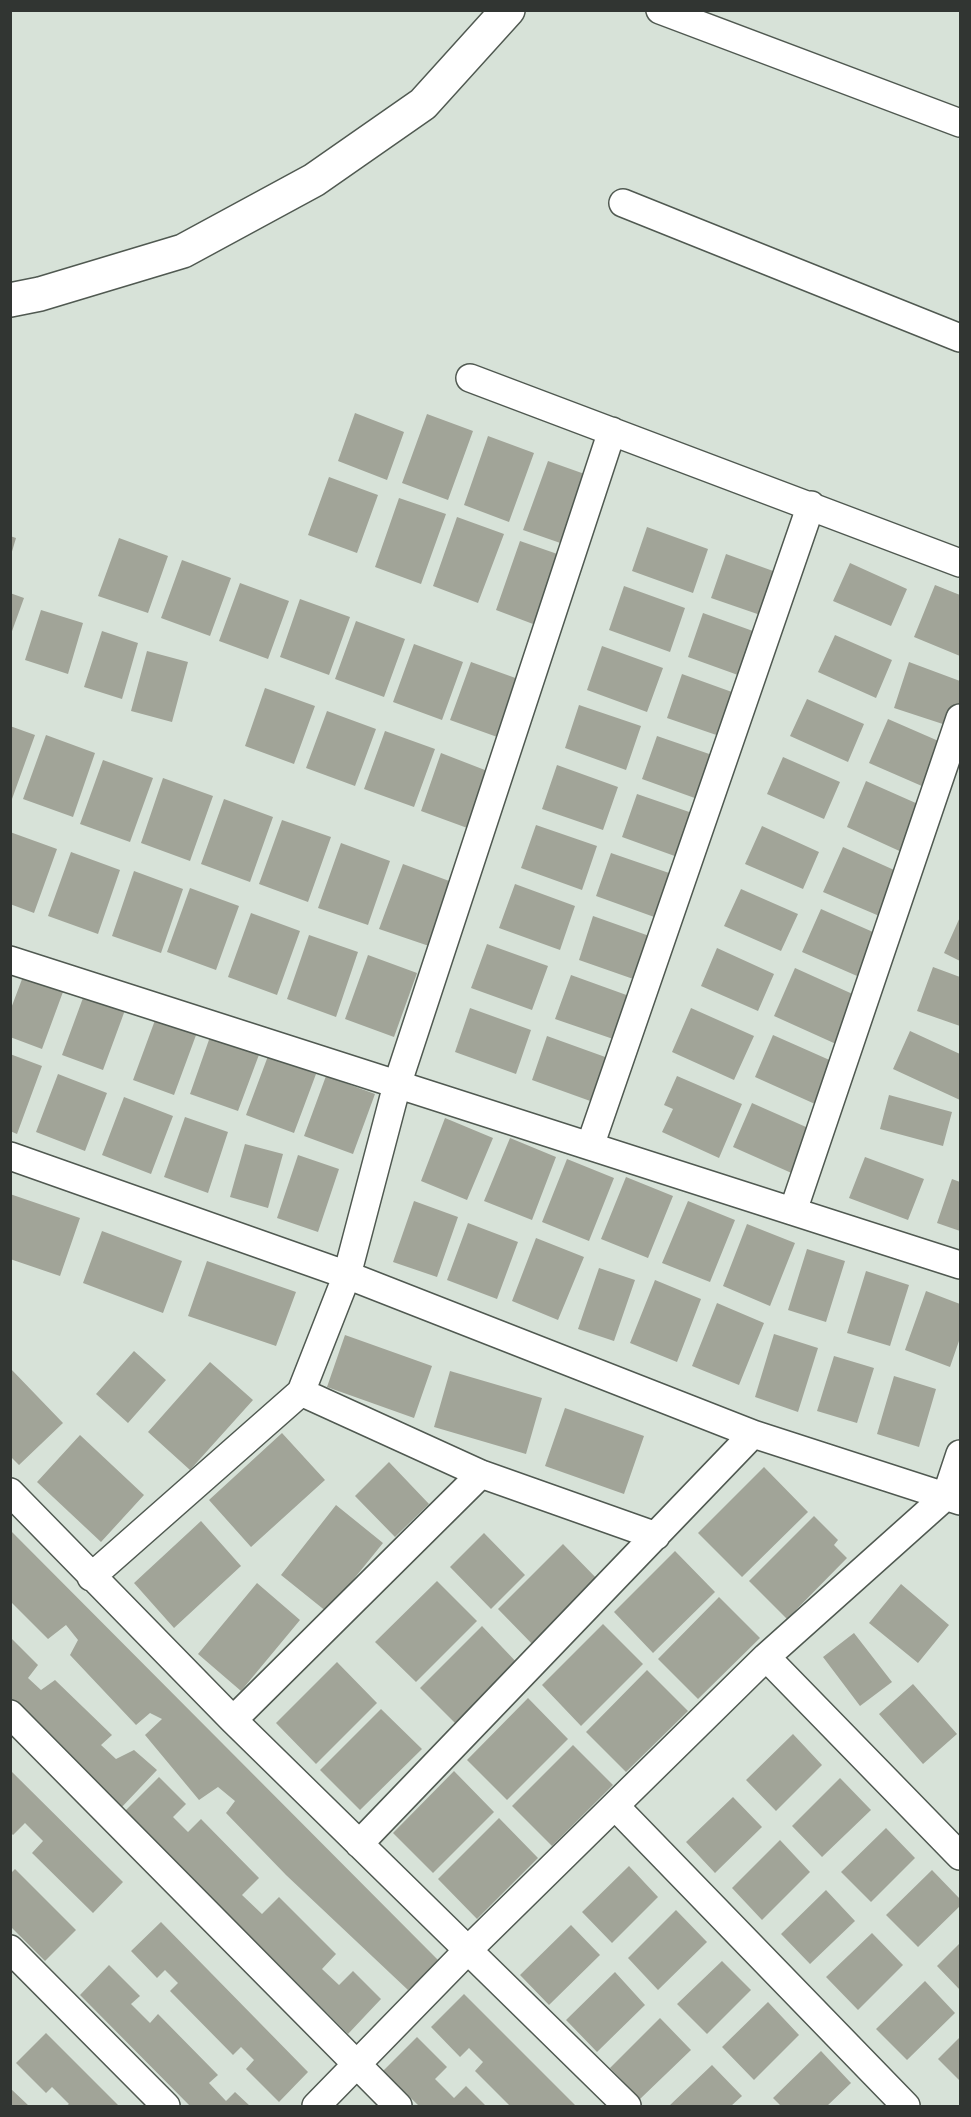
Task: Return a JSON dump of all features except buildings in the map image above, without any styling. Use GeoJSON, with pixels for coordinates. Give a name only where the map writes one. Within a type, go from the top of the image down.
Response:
{"type":"FeatureCollection","features":[{"type":"Feature","properties":{"kind":"street"},"geometry":{"type":"LineString","coordinates":[[10,300],[40,294],[183,251],[314,180],[423,104],[508,10]]}},
{"type":"Feature","properties":{"kind":"street"},"geometry":{"type":"LineString","coordinates":[[660,10],[959,119]]}},
{"type":"Feature","properties":{"kind":"street"},"geometry":{"type":"LineString","coordinates":[[623,203],[960,338]]}},
{"type":"Feature","properties":{"kind":"street"},"geometry":{"type":"LineString","coordinates":[[470,378],[960,563]]}},
{"type":"Feature","properties":{"kind":"street"},"geometry":{"type":"LineString","coordinates":[[91,1576],[301,1392],[348,1275],[397,1085],[612,431]]}},
{"type":"Feature","properties":{"kind":"street"},"geometry":{"type":"LineString","coordinates":[[590,1146],[811,505]]}},
{"type":"Feature","properties":{"kind":"street"},"geometry":{"type":"LineString","coordinates":[[793,1211],[960,718]]}},
{"type":"Feature","properties":{"kind":"street"},"geometry":{"type":"LineString","coordinates":[[10,960],[960,1265]]}},
{"type":"Feature","properties":{"kind":"street"},"geometry":{"type":"LineString","coordinates":[[10,1156],[348,1275],[753,1434],[953,1499]]}},
{"type":"Feature","properties":{"kind":"street"},"geometry":{"type":"LineString","coordinates":[[301,1392],[481,1474],[656,1536]]}},
{"type":"Feature","properties":{"kind":"street"},"geometry":{"type":"LineString","coordinates":[[359,1844],[753,1434]]}},
{"type":"Feature","properties":{"kind":"street"},"geometry":{"type":"LineString","coordinates":[[316,2106],[469,1949],[766,1657],[953,1499],[960,1454]]}},
{"type":"Feature","properties":{"kind":"street"},"geometry":{"type":"LineString","coordinates":[[233,1720],[481,1474]]}},
{"type":"Feature","properties":{"kind":"street"},"geometry":{"type":"LineString","coordinates":[[10,1492],[233,1720],[627,2106]]}},
{"type":"Feature","properties":{"kind":"street"},"geometry":{"type":"LineString","coordinates":[[766,1657],[960,1856]]}},
{"type":"Feature","properties":{"kind":"street"},"geometry":{"type":"LineString","coordinates":[[10,1714],[398,2106]]}},
{"type":"Feature","properties":{"kind":"street"},"geometry":{"type":"LineString","coordinates":[[615,1806],[906,2106]]}},
{"type":"Feature","properties":{"kind":"street"},"geometry":{"type":"LineString","coordinates":[[10,1949],[166,2106]]}}]}
